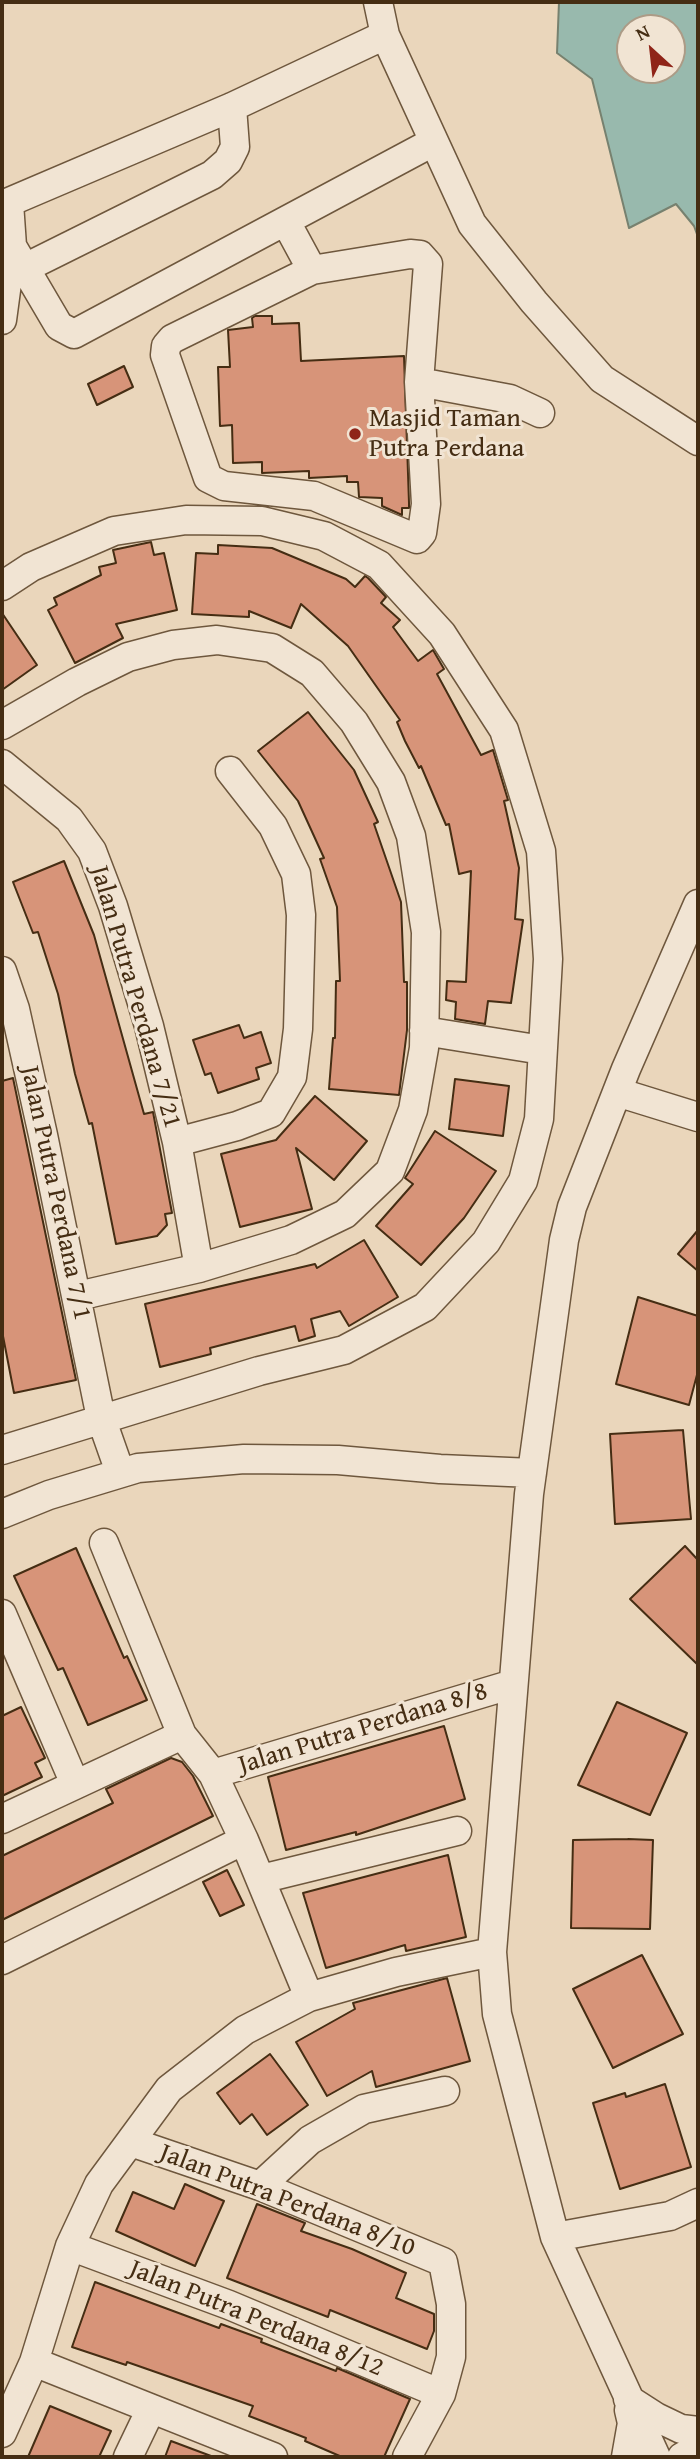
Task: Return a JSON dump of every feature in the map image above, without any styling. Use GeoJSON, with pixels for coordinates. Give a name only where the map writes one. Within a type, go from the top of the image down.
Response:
{"type":"FeatureCollection","features":[{"type":"Feature","properties":{"kind":"street"},"geometry":{"type":"LineString","coordinates":[[379,2],[385,35],[472,224],[534,302],[602,379],[698,441]]}},
{"type":"Feature","properties":{"kind":"street"},"geometry":{"type":"LineString","coordinates":[[385,35],[232,107],[5,204],[18,257],[59,326],[74,334],[433,142]]}},
{"type":"Feature","properties":{"kind":"street"},"geometry":{"type":"LineString","coordinates":[[18,257],[212,175],[228,161],[235,147],[232,107]]}},
{"type":"Feature","properties":{"kind":"street"},"geometry":{"type":"LineString","coordinates":[[286,222],[312,270]]}},
{"type":"Feature","properties":{"kind":"street"},"geometry":{"type":"LineString","coordinates":[[410,254],[420,255],[428,264],[419,382],[426,503],[422,533],[417,539],[314,496],[224,486],[208,478],[165,355],[166,346],[172,339],[312,270],[410,254]]}},
{"type":"Feature","properties":{"kind":"street"},"geometry":{"type":"LineString","coordinates":[[2,320],[18,257]]}},
{"type":"Feature","properties":{"kind":"street"},"geometry":{"type":"LineString","coordinates":[[419,382],[510,399],[540,412]]}},
{"type":"Feature","properties":{"kind":"street"},"geometry":{"type":"LineString","coordinates":[[2,586],[32,568],[114,531],[186,520],[262,521],[324,536],[379,565],[442,634],[504,730],[541,851],[548,959],[539,1119],[523,1181],[486,1242],[425,1307],[344,1350],[259,1371],[2,1450]]}},
{"type":"Feature","properties":{"kind":"street"},"geometry":{"type":"LineString","coordinates":[[2,725],[118,662],[173,645],[217,640],[272,648],[312,673],[354,722],[391,782],[411,836],[426,932],[424,1031],[413,1110],[390,1171],[345,1214],[291,1240],[199,1268],[78,1296]]}},
{"type":"Feature","properties":{"kind":"street","name":"Jalan Putra Perdana 7/21"},"geometry":{"type":"LineString","coordinates":[[2,764],[69,819],[92,850],[113,906],[149,1026],[177,1142],[199,1268]]}},
{"type":"Feature","properties":{"kind":"street"},"geometry":{"type":"LineString","coordinates":[[177,1142],[237,1126],[271,1113],[292,1077],[301,926],[296,874],[273,826],[230,771]]}},
{"type":"Feature","properties":{"kind":"street"},"geometry":{"type":"LineString","coordinates":[[656,2457],[626,2397],[555,2236],[497,2014],[492,1952],[532,1473],[565,1240],[572,1207],[617,1092],[698,904]]}},
{"type":"Feature","properties":{"kind":"street","name":"Jalan Putra Perdana 7/1"},"geometry":{"type":"LineString","coordinates":[[2,971],[9,1013],[78,1296],[101,1418],[120,1472]]}},
{"type":"Feature","properties":{"kind":"street"},"geometry":{"type":"LineString","coordinates":[[424,1031],[542,1049]]}},
{"type":"Feature","properties":{"kind":"street"},"geometry":{"type":"LineString","coordinates":[[617,1092],[698,1117]]}},
{"type":"Feature","properties":{"kind":"street"},"geometry":{"type":"LineString","coordinates":[[2,1514],[138,1468],[257,1459],[338,1460],[440,1469],[532,1473]]}},
{"type":"Feature","properties":{"kind":"street"},"geometry":{"type":"LineString","coordinates":[[104,1544],[183,1735],[213,1774],[261,1879],[309,1997]]}},
{"type":"Feature","properties":{"kind":"street"},"geometry":{"type":"LineString","coordinates":[[2,1614],[75,1784]]}},
{"type":"Feature","properties":{"kind":"street","name":"Jalan Putra Perdana 8/8"},"geometry":{"type":"LineString","coordinates":[[213,1774],[513,1684]]}},
{"type":"Feature","properties":{"kind":"street"},"geometry":{"type":"LineString","coordinates":[[2,1819],[183,1735]]}},
{"type":"Feature","properties":{"kind":"street"},"geometry":{"type":"LineString","coordinates":[[261,1879],[457,1831]]}},
{"type":"Feature","properties":{"kind":"street"},"geometry":{"type":"LineString","coordinates":[[2,1960],[244,1840]]}},
{"type":"Feature","properties":{"kind":"street"},"geometry":{"type":"LineString","coordinates":[[2,2433],[34,2362],[70,2246],[99,2184],[169,2089],[245,2030],[309,1997],[396,1972],[492,1952]]}},
{"type":"Feature","properties":{"kind":"street"},"geometry":{"type":"LineString","coordinates":[[260,2186],[310,2140],[364,2109],[445,2091]]}},
{"type":"Feature","properties":{"kind":"street","name":"Jalan Putra Perdana 8/10"},"geometry":{"type":"LineString","coordinates":[[131,2142],[260,2186],[443,2262],[447,2271],[451,2317],[451,2357],[441,2394]]}},
{"type":"Feature","properties":{"kind":"street"},"geometry":{"type":"LineString","coordinates":[[555,2236],[670,2216],[698,2203]]}},
{"type":"Feature","properties":{"kind":"street","name":"Jalan Putra Perdana 8/12"},"geometry":{"type":"LineString","coordinates":[[70,2246],[229,2305],[441,2394]]}},
{"type":"Feature","properties":{"kind":"street"},"geometry":{"type":"LineString","coordinates":[[34,2362],[273,2457]]}},
{"type":"Feature","properties":{"kind":"street"},"geometry":{"type":"LineString","coordinates":[[407,2457],[441,2394]]}},
{"type":"Feature","properties":{"kind":"street"},"geometry":{"type":"LineString","coordinates":[[626,2397],[656,2417],[681,2429],[698,2431]]}},
{"type":"Feature","properties":{"kind":"street"},"geometry":{"type":"LineString","coordinates":[[626,2397],[632,2423],[626,2457]]}},
{"type":"Feature","properties":{"kind":"street"},"geometry":{"type":"LineString","coordinates":[[128,2457],[151,2409]]}},
{"type":"Feature","properties":{"kind":"street"},"geometry":{"type":"LineString","coordinates":[[682,2457],[698,2448]]}},
{"type":"Feature","properties":{"kind":"water"},"geometry":{"type":"Polygon","coordinates":[[[559,2],[698,2],[698,237],[694,226],[676,204],[629,228],[592,79],[557,53],[559,2]]]}},
{"type":"Feature","properties":{"kind":"building"},"geometry":{"type":"Polygon","coordinates":[[[272,316],[272,324],[299,323],[301,361],[404,356],[409,508],[402,508],[402,515],[382,506],[382,498],[359,497],[358,482],[347,482],[347,476],[309,478],[309,471],[262,473],[262,462],[233,463],[232,425],[220,426],[218,367],[230,367],[228,330],[253,327],[252,318],[272,316]]]}},
{"type":"Feature","properties":{"kind":"building"},"geometry":{"type":"Polygon","coordinates":[[[124,366],[133,387],[97,405],[88,384],[124,366]]]}},
{"type":"Feature","properties":{"kind":"building"},"geometry":{"type":"Polygon","coordinates":[[[151,542],[154,555],[164,553],[177,610],[116,624],[123,638],[75,663],[48,610],[57,605],[54,598],[101,575],[99,567],[116,563],[113,550],[151,542]]]}},
{"type":"Feature","properties":{"kind":"building"},"geometry":{"type":"Polygon","coordinates":[[[218,545],[272,548],[346,579],[355,587],[365,576],[368,578],[386,597],[381,603],[400,620],[393,627],[418,661],[433,650],[444,669],[437,674],[481,755],[493,750],[508,800],[504,801],[519,868],[515,919],[523,920],[511,1003],[488,1001],[485,1024],[455,1019],[456,1002],[446,1000],[447,981],[466,982],[471,871],[459,874],[449,824],[446,825],[421,766],[419,768],[405,741],[397,722],[400,720],[348,646],[301,604],[291,628],[249,611],[249,617],[192,614],[196,553],[218,554],[218,545]]]}},
{"type":"Feature","properties":{"kind":"building"},"geometry":{"type":"Polygon","coordinates":[[[2,613],[37,665],[2,690],[2,613]]]}},
{"type":"Feature","properties":{"kind":"building"},"geometry":{"type":"Polygon","coordinates":[[[308,712],[354,770],[378,822],[374,824],[401,902],[404,982],[407,982],[407,1030],[399,1095],[329,1089],[335,1038],[336,981],[340,981],[337,907],[320,859],[324,858],[298,801],[258,751],[308,712]]]}},
{"type":"Feature","properties":{"kind":"building"},"geometry":{"type":"Polygon","coordinates":[[[64,861],[94,935],[144,1114],[153,1112],[172,1213],[165,1214],[167,1225],[157,1236],[116,1244],[92,1123],[89,1124],[75,1074],[58,994],[38,932],[33,933],[13,882],[64,861]]]}},
{"type":"Feature","properties":{"kind":"building"},"geometry":{"type":"Polygon","coordinates":[[[239,1025],[244,1038],[261,1032],[271,1063],[256,1068],[259,1079],[218,1093],[211,1073],[205,1075],[193,1040],[239,1025]]]}},
{"type":"Feature","properties":{"kind":"building"},"geometry":{"type":"Polygon","coordinates":[[[13,1078],[76,1380],[14,1393],[2,1331],[2,1081],[13,1078]]]}},
{"type":"Feature","properties":{"kind":"building"},"geometry":{"type":"Polygon","coordinates":[[[455,1079],[509,1086],[503,1136],[449,1129],[455,1079]]]}},
{"type":"Feature","properties":{"kind":"building"},"geometry":{"type":"Polygon","coordinates":[[[315,1096],[367,1141],[334,1180],[296,1148],[312,1209],[240,1227],[221,1154],[276,1140],[315,1096]]]}},
{"type":"Feature","properties":{"kind":"building"},"geometry":{"type":"Polygon","coordinates":[[[435,1131],[496,1171],[464,1218],[421,1265],[376,1226],[413,1184],[405,1178],[435,1131]]]}},
{"type":"Feature","properties":{"kind":"building"},"geometry":{"type":"Polygon","coordinates":[[[698,1230],[698,1271],[678,1254],[698,1230]]]}},
{"type":"Feature","properties":{"kind":"building"},"geometry":{"type":"Polygon","coordinates":[[[364,1240],[398,1297],[349,1326],[340,1311],[311,1319],[315,1336],[299,1341],[295,1326],[210,1348],[211,1354],[160,1367],[145,1304],[315,1264],[317,1268],[364,1240]]]}},
{"type":"Feature","properties":{"kind":"building"},"geometry":{"type":"Polygon","coordinates":[[[638,1297],[698,1316],[698,1371],[689,1405],[616,1384],[638,1297]]]}},
{"type":"Feature","properties":{"kind":"building"},"geometry":{"type":"Polygon","coordinates":[[[683,1430],[691,1519],[615,1524],[610,1434],[683,1430]]]}},
{"type":"Feature","properties":{"kind":"building"},"geometry":{"type":"Polygon","coordinates":[[[685,1546],[698,1560],[698,1665],[630,1599],[685,1546]]]}},
{"type":"Feature","properties":{"kind":"building"},"geometry":{"type":"Polygon","coordinates":[[[76,1548],[124,1658],[127,1656],[147,1700],[88,1725],[63,1668],[58,1670],[14,1576],[76,1548]]]}},
{"type":"Feature","properties":{"kind":"building"},"geometry":{"type":"Polygon","coordinates":[[[617,1702],[687,1733],[650,1815],[578,1785],[617,1702]]]}},
{"type":"Feature","properties":{"kind":"building"},"geometry":{"type":"Polygon","coordinates":[[[21,1707],[45,1758],[35,1763],[42,1777],[2,1796],[2,1716],[21,1707]]]}},
{"type":"Feature","properties":{"kind":"building"},"geometry":{"type":"Polygon","coordinates":[[[444,1726],[465,1799],[356,1835],[356,1832],[286,1850],[268,1777],[444,1726]]]}},
{"type":"Feature","properties":{"kind":"building"},"geometry":{"type":"Polygon","coordinates":[[[171,1758],[182,1762],[193,1776],[213,1816],[2,1920],[2,1856],[113,1803],[106,1789],[171,1758]]]}},
{"type":"Feature","properties":{"kind":"building"},"geometry":{"type":"Polygon","coordinates":[[[573,1840],[653,1840],[650,1929],[571,1928],[573,1840]]]}},
{"type":"Feature","properties":{"kind":"building"},"geometry":{"type":"Polygon","coordinates":[[[448,1855],[466,1937],[406,1951],[405,1945],[326,1968],[303,1893],[448,1855]]]}},
{"type":"Feature","properties":{"kind":"building"},"geometry":{"type":"Polygon","coordinates":[[[227,1870],[244,1905],[220,1916],[203,1882],[227,1870]]]}},
{"type":"Feature","properties":{"kind":"building"},"geometry":{"type":"Polygon","coordinates":[[[642,1955],[683,2034],[613,2068],[573,1989],[642,1955]]]}},
{"type":"Feature","properties":{"kind":"building"},"geometry":{"type":"Polygon","coordinates":[[[447,1978],[470,2061],[376,2087],[372,2071],[327,2096],[296,2042],[355,2009],[353,2003],[447,1978]]]}},
{"type":"Feature","properties":{"kind":"building"},"geometry":{"type":"Polygon","coordinates":[[[270,2054],[308,2105],[267,2135],[252,2114],[240,2124],[217,2093],[270,2054]]]}},
{"type":"Feature","properties":{"kind":"building"},"geometry":{"type":"Polygon","coordinates":[[[665,2084],[691,2167],[620,2189],[593,2103],[625,2093],[626,2097],[665,2084]]]}},
{"type":"Feature","properties":{"kind":"building"},"geometry":{"type":"Polygon","coordinates":[[[185,2184],[224,2201],[195,2266],[116,2231],[133,2192],[174,2209],[185,2184]]]}},
{"type":"Feature","properties":{"kind":"building"},"geometry":{"type":"Polygon","coordinates":[[[257,2204],[305,2223],[301,2231],[352,2249],[406,2273],[396,2298],[434,2314],[434,2331],[427,2349],[330,2310],[328,2317],[227,2278],[257,2204]]]}},
{"type":"Feature","properties":{"kind":"building"},"geometry":{"type":"Polygon","coordinates":[[[95,2282],[219,2328],[221,2324],[262,2339],[261,2342],[336,2371],[337,2368],[410,2399],[384,2457],[342,2457],[305,2441],[306,2438],[249,2416],[253,2406],[127,2362],[126,2365],[72,2347],[95,2282]]]}},
{"type":"Feature","properties":{"kind":"building"},"geometry":{"type":"Polygon","coordinates":[[[50,2406],[111,2431],[99,2457],[28,2457],[50,2406]]]}},
{"type":"Feature","properties":{"kind":"building"},"geometry":{"type":"Polygon","coordinates":[[[171,2441],[211,2456],[211,2457],[165,2457],[171,2441]]]}},
{"type":"Feature","properties":{"kind":"place","name":"Masjid Taman Putra Perdana"},"geometry":{"type":"Point","coordinates":[355,434]}}]}
